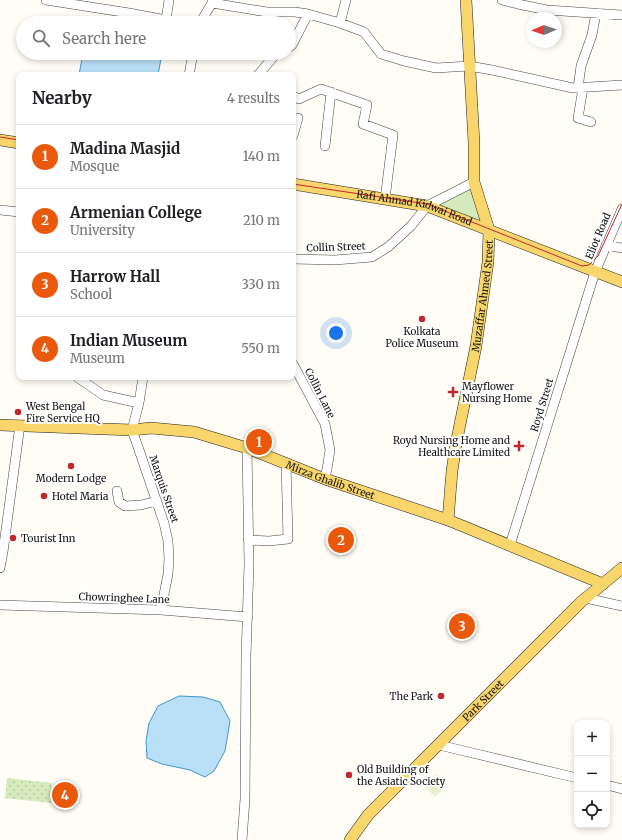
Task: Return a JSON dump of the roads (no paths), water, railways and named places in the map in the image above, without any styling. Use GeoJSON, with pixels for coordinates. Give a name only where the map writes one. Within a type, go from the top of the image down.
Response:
{"type":"FeatureCollection","features":[{"type":"Feature","properties":{"kind":"main road","name":"Muzaffar Ahmed Street"},"geometry":{"type":"LineString","coordinates":[[448,520],[452,470],[456,444],[476,346],[488,262],[489,230],[474,182],[474,143],[466,0]]}},
{"type":"Feature","properties":{"kind":"main road"},"geometry":{"type":"LineString","coordinates":[[0,140],[16,143]]}},
{"type":"Feature","properties":{"kind":"main road","name":"Rafi Ahmad Kidwai Road"},"geometry":{"type":"LineString","coordinates":[[296,184],[427,206],[622,282]]}},
{"type":"Feature","properties":{"kind":"main road","name":"Mirza Ghalib Street"},"geometry":{"type":"LineString","coordinates":[[0,425],[132,430],[151,428],[194,432],[247,448],[325,480],[448,520],[603,584]]}},
{"type":"Feature","properties":{"kind":"main road","name":"Park Street"},"geometry":{"type":"LineString","coordinates":[[350,840],[368,815],[578,605],[622,568]]}},
{"type":"Feature","properties":{"kind":"street"},"geometry":{"type":"LineString","coordinates":[[46,0],[83,3],[145,16]]}},
{"type":"Feature","properties":{"kind":"street"},"geometry":{"type":"LineString","coordinates":[[167,16],[169,0]]}},
{"type":"Feature","properties":{"kind":"street"},"geometry":{"type":"LineString","coordinates":[[340,23],[346,0]]}},
{"type":"Feature","properties":{"kind":"street"},"geometry":{"type":"LineString","coordinates":[[502,0],[531,3],[547,10],[622,15]]}},
{"type":"Feature","properties":{"kind":"street"},"geometry":{"type":"LineString","coordinates":[[204,16],[212,2],[267,12],[295,12],[308,14],[340,23],[364,32],[381,54],[404,61],[436,68],[469,66],[573,88],[622,86]]}},
{"type":"Feature","properties":{"kind":"street"},"geometry":{"type":"LineString","coordinates":[[591,122],[578,118],[581,88],[581,66],[592,35],[596,13]]}},
{"type":"Feature","properties":{"kind":"street"},"geometry":{"type":"LineString","coordinates":[[296,37],[308,14]]}},
{"type":"Feature","properties":{"kind":"street"},"geometry":{"type":"LineString","coordinates":[[190,72],[192,60]]}},
{"type":"Feature","properties":{"kind":"street"},"geometry":{"type":"LineString","coordinates":[[261,72],[271,60]]}},
{"type":"Feature","properties":{"kind":"street"},"geometry":{"type":"LineString","coordinates":[[296,97],[300,99],[321,89],[366,105],[363,124],[393,136],[385,199]]}},
{"type":"Feature","properties":{"kind":"street"},"geometry":{"type":"LineString","coordinates":[[325,146],[331,92]]}},
{"type":"Feature","properties":{"kind":"street"},"geometry":{"type":"LineString","coordinates":[[296,125],[298,118]]}},
{"type":"Feature","properties":{"kind":"street","name":"Collin Street"},"geometry":{"type":"LineString","coordinates":[[296,259],[335,260],[372,257],[388,247],[411,226],[427,206],[474,182]]}},
{"type":"Feature","properties":{"kind":"street","name":"Eliot Road"},"geometry":{"type":"LineString","coordinates":[[595,272],[622,209]]}},
{"type":"Feature","properties":{"kind":"street"},"geometry":{"type":"LineString","coordinates":[[0,210],[16,212]]}},
{"type":"Feature","properties":{"kind":"street"},"geometry":{"type":"LineString","coordinates":[[606,245],[622,248]]}},
{"type":"Feature","properties":{"kind":"street","name":"Royd Street"},"geometry":{"type":"LineString","coordinates":[[510,545],[595,272]]}},
{"type":"Feature","properties":{"kind":"street","name":"Collin Lane"},"geometry":{"type":"LineString","coordinates":[[296,370],[325,424],[330,450],[325,480]]}},
{"type":"Feature","properties":{"kind":"street"},"geometry":{"type":"LineString","coordinates":[[81,380],[103,395],[139,403]]}},
{"type":"Feature","properties":{"kind":"street"},"geometry":{"type":"LineString","coordinates":[[132,430],[139,403],[143,380]]}},
{"type":"Feature","properties":{"kind":"street"},"geometry":{"type":"LineString","coordinates":[[0,568],[20,425]]}},
{"type":"Feature","properties":{"kind":"street","name":"Marquis Street"},"geometry":{"type":"LineString","coordinates":[[132,430],[157,501],[168,541],[168,574],[161,610]]}},
{"type":"Feature","properties":{"kind":"street"},"geometry":{"type":"LineString","coordinates":[[242,840],[245,799],[246,664],[248,617],[247,448]]}},
{"type":"Feature","properties":{"kind":"street"},"geometry":{"type":"LineString","coordinates":[[248,540],[269,541],[288,539],[286,463]]}},
{"type":"Feature","properties":{"kind":"street"},"geometry":{"type":"LineString","coordinates":[[117,491],[119,502],[125,506],[141,505],[157,501]]}},
{"type":"Feature","properties":{"kind":"street"},"geometry":{"type":"LineString","coordinates":[[586,598],[622,606]]}},
{"type":"Feature","properties":{"kind":"street","name":"Chowringhee Lane"},"geometry":{"type":"LineString","coordinates":[[0,605],[161,610],[248,617]]}},
{"type":"Feature","properties":{"kind":"street"},"geometry":{"type":"LineString","coordinates":[[439,745],[574,777]]}},
{"type":"Feature","properties":{"kind":"street"},"geometry":{"type":"LineString","coordinates":[[610,786],[622,789]]}},
{"type":"Feature","properties":{"kind":"water"},"geometry":{"type":"Polygon","coordinates":[[[82,60],[161,60],[159,72],[80,72],[82,60]]]}},
{"type":"Feature","properties":{"kind":"water"},"geometry":{"type":"Polygon","coordinates":[[[179,696],[203,697],[220,702],[230,721],[225,751],[214,771],[205,777],[190,770],[162,764],[147,758],[146,741],[149,723],[158,706],[179,696]]]}},
{"type":"Feature","properties":{"kind":"tram line"},"geometry":{"type":"LineString","coordinates":[[0,137],[16,140]]}},
{"type":"Feature","properties":{"kind":"tram line"},"geometry":{"type":"LineString","coordinates":[[296,184],[427,204],[582,266],[589,265],[598,256],[622,204]]}},
{"type":"Feature","properties":{"kind":"place","name":"Kolkata Police Museum"},"geometry":{"type":"Point","coordinates":[422,319]}},
{"type":"Feature","properties":{"kind":"place","name":"Mayflower Nursing Home"},"geometry":{"type":"Point","coordinates":[453,392]}},
{"type":"Feature","properties":{"kind":"place","name":"West Bengal Fire Service HQ"},"geometry":{"type":"Point","coordinates":[18,412]}},
{"type":"Feature","properties":{"kind":"place","name":"Madina Masjid"},"geometry":{"type":"Point","coordinates":[259,442]}},
{"type":"Feature","properties":{"kind":"place","name":"Royd Nursing Home and Healthcare Limited"},"geometry":{"type":"Point","coordinates":[519,446]}},
{"type":"Feature","properties":{"kind":"place","name":"Modern Lodge"},"geometry":{"type":"Point","coordinates":[71,466]}},
{"type":"Feature","properties":{"kind":"place","name":"Hotel Maria"},"geometry":{"type":"Point","coordinates":[44,496]}},
{"type":"Feature","properties":{"kind":"place","name":"Tourist Inn"},"geometry":{"type":"Point","coordinates":[13,538]}},
{"type":"Feature","properties":{"kind":"place","name":"Armenian College"},"geometry":{"type":"Point","coordinates":[341,540]}},
{"type":"Feature","properties":{"kind":"place","name":"Harrow Hall"},"geometry":{"type":"Point","coordinates":[462,626]}},
{"type":"Feature","properties":{"kind":"place","name":"The Park"},"geometry":{"type":"Point","coordinates":[441,696]}},
{"type":"Feature","properties":{"kind":"place","name":"Old Building of the Asiatic Society"},"geometry":{"type":"Point","coordinates":[349,775]}},
{"type":"Feature","properties":{"kind":"place","name":"Indian Museum"},"geometry":{"type":"Point","coordinates":[65,795]}}]}
